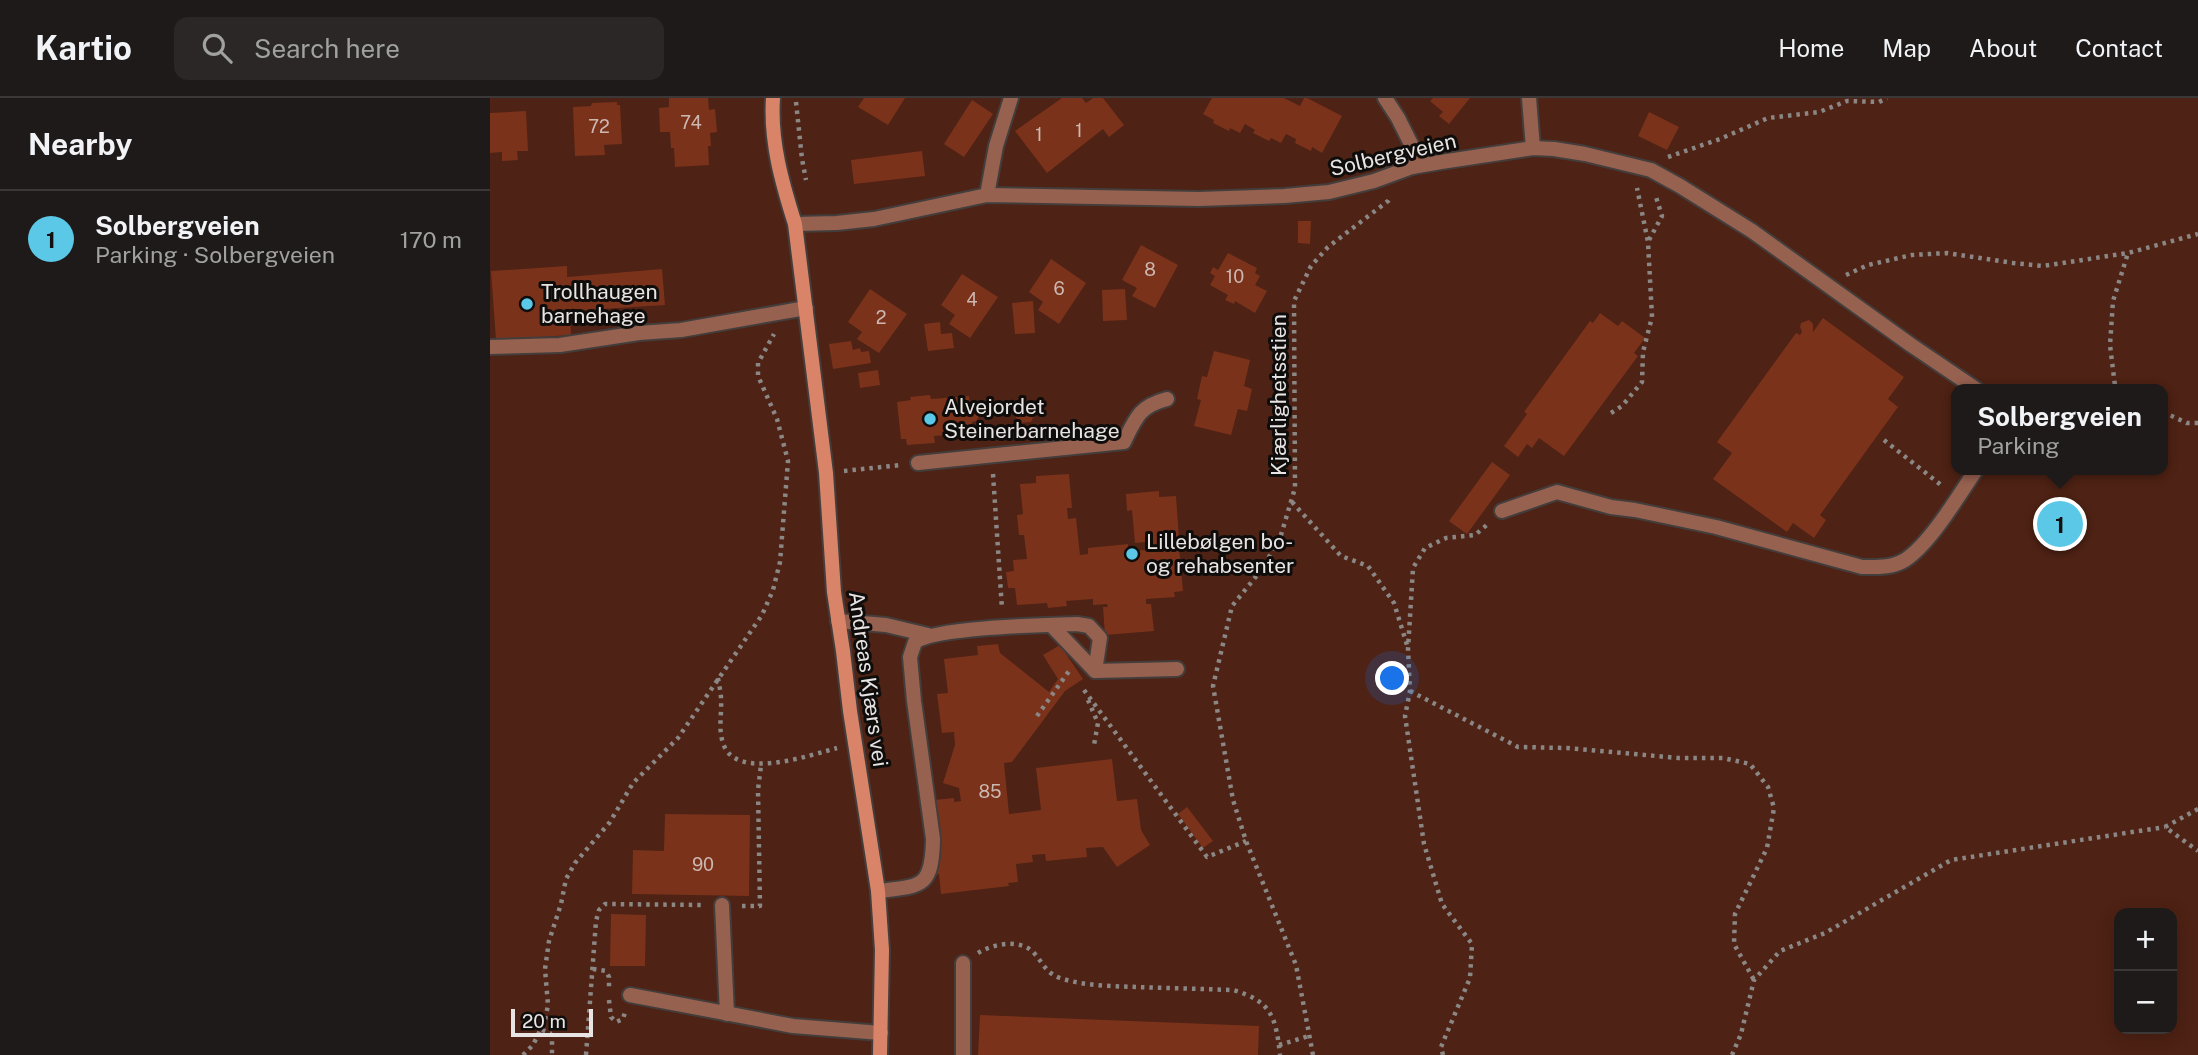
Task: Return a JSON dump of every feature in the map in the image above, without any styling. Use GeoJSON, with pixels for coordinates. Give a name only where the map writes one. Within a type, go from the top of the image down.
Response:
{"type":"FeatureCollection","features":[{"type":"Feature","properties":{"kind":"street","name":"Andreas Kjærs vei"},"geometry":{"type":"LineString","coordinates":[[773,98],[774,139],[782,184],[795,224],[826,473],[834,592],[878,891],[882,950],[880,1055]]}},
{"type":"Feature","properties":{"kind":"street"},"geometry":{"type":"LineString","coordinates":[[987,195],[996,146],[1011,98]]}},
{"type":"Feature","properties":{"kind":"street"},"geometry":{"type":"LineString","coordinates":[[1385,98],[1411,144],[1412,167]]}},
{"type":"Feature","properties":{"kind":"street"},"geometry":{"type":"LineString","coordinates":[[1529,98],[1533,148]]}},
{"type":"Feature","properties":{"kind":"street","name":"Solbergveien"},"geometry":{"type":"LineString","coordinates":[[795,224],[874,219],[987,195],[1199,199],[1284,197],[1374,181],[1412,167],[1533,148],[1585,154],[1651,170],[1717,208],[1969,384]]}},
{"type":"Feature","properties":{"kind":"street"},"geometry":{"type":"LineString","coordinates":[[490,347],[560,345],[639,333],[681,330],[806,308]]}},
{"type":"Feature","properties":{"kind":"street"},"geometry":{"type":"LineString","coordinates":[[918,463],[1124,442],[1136,418],[1151,404],[1167,399]]}},
{"type":"Feature","properties":{"kind":"street"},"geometry":{"type":"LineString","coordinates":[[1502,511],[1557,492],[1611,507],[1716,527],[1853,565],[1885,567],[1905,560],[1921,545],[1972,475]]}},
{"type":"Feature","properties":{"kind":"street"},"geometry":{"type":"LineString","coordinates":[[838,621],[886,625],[928,635],[1051,625],[1089,626],[1100,638],[1096,671]]}},
{"type":"Feature","properties":{"kind":"street"},"geometry":{"type":"LineString","coordinates":[[1051,625],[1096,671],[1177,669]]}},
{"type":"Feature","properties":{"kind":"street"},"geometry":{"type":"LineString","coordinates":[[878,891],[918,885],[927,877],[933,861],[933,839],[910,657],[915,642],[928,635]]}},
{"type":"Feature","properties":{"kind":"street"},"geometry":{"type":"LineString","coordinates":[[722,905],[727,1014]]}},
{"type":"Feature","properties":{"kind":"street"},"geometry":{"type":"LineString","coordinates":[[963,1055],[964,963]]}},
{"type":"Feature","properties":{"kind":"street"},"geometry":{"type":"LineString","coordinates":[[630,995],[793,1026],[881,1033]]}},
{"type":"Feature","properties":{"kind":"path"},"geometry":{"type":"LineString","coordinates":[[796,98],[807,185]]}},
{"type":"Feature","properties":{"kind":"path"},"geometry":{"type":"LineString","coordinates":[[1651,170],[1664,159],[1768,118],[1819,112],[1847,101],[1879,102],[1887,98]]}},
{"type":"Feature","properties":{"kind":"path","name":"Kjærlighetsstien"},"geometry":{"type":"LineString","coordinates":[[1313,1055],[1296,965],[1246,841],[1233,800],[1213,685],[1232,606],[1263,568],[1281,535],[1295,488],[1294,301],[1311,266],[1328,247],[1388,201],[1412,167]]}},
{"type":"Feature","properties":{"kind":"path"},"geometry":{"type":"LineString","coordinates":[[1611,413],[1622,406],[1642,382],[1643,352],[1652,317],[1648,242],[1636,182]]}},
{"type":"Feature","properties":{"kind":"path"},"geometry":{"type":"LineString","coordinates":[[1648,242],[1662,216],[1652,190]]}},
{"type":"Feature","properties":{"kind":"path"},"geometry":{"type":"LineString","coordinates":[[1827,285],[1868,265],[1912,255],[1947,253],[2043,266],[2128,253],[2198,233]]}},
{"type":"Feature","properties":{"kind":"path"},"geometry":{"type":"LineString","coordinates":[[2115,384],[2110,345],[2113,301],[2128,253]]}},
{"type":"Feature","properties":{"kind":"path"},"geometry":{"type":"LineString","coordinates":[[523,1055],[542,1030],[548,1005],[545,969],[549,941],[566,879],[575,863],[610,822],[633,783],[678,738],[762,615],[773,590],[780,562],[788,461],[777,419],[758,376],[758,363],[786,312]]}},
{"type":"Feature","properties":{"kind":"path"},"geometry":{"type":"LineString","coordinates":[[2168,414],[2188,424],[2198,423]]}},
{"type":"Feature","properties":{"kind":"path"},"geometry":{"type":"LineString","coordinates":[[1884,440],[1957,497]]}},
{"type":"Feature","properties":{"kind":"path"},"geometry":{"type":"LineString","coordinates":[[991,456],[1003,628]]}},
{"type":"Feature","properties":{"kind":"path"},"geometry":{"type":"LineString","coordinates":[[826,473],[918,463]]}},
{"type":"Feature","properties":{"kind":"path"},"geometry":{"type":"LineString","coordinates":[[1291,502],[1341,556],[1368,566],[1394,603],[1408,649]]}},
{"type":"Feature","properties":{"kind":"path"},"geometry":{"type":"LineString","coordinates":[[1443,1055],[1441,1047],[1470,978],[1472,944],[1442,904],[1424,844],[1405,716],[1410,691],[1408,649],[1413,568],[1425,548],[1446,538],[1475,535],[1502,511]]}},
{"type":"Feature","properties":{"kind":"path"},"geometry":{"type":"LineString","coordinates":[[1037,716],[1079,656]]}},
{"type":"Feature","properties":{"kind":"path"},"geometry":{"type":"LineString","coordinates":[[1084,690],[1096,671]]}},
{"type":"Feature","properties":{"kind":"path"},"geometry":{"type":"LineString","coordinates":[[718,678],[721,698],[720,731],[723,746],[732,757],[761,765],[855,744]]}},
{"type":"Feature","properties":{"kind":"path"},"geometry":{"type":"LineString","coordinates":[[1084,690],[1207,857],[1246,841]]}},
{"type":"Feature","properties":{"kind":"path"},"geometry":{"type":"LineString","coordinates":[[1084,690],[1098,723],[1094,745]]}},
{"type":"Feature","properties":{"kind":"path"},"geometry":{"type":"LineString","coordinates":[[1410,691],[1518,747],[1567,748],[1678,758],[1723,758],[1750,764],[1768,787],[1774,808],[1767,848],[1735,914],[1734,944],[1754,980]]}},
{"type":"Feature","properties":{"kind":"path"},"geometry":{"type":"LineString","coordinates":[[586,1055],[596,921],[599,910],[605,904],[760,906],[758,790],[761,765]]}},
{"type":"Feature","properties":{"kind":"path"},"geometry":{"type":"LineString","coordinates":[[1732,1055],[1741,1034],[1754,980],[1780,951],[1825,933],[1951,860],[2165,827],[2198,809]]}},
{"type":"Feature","properties":{"kind":"path"},"geometry":{"type":"LineString","coordinates":[[2165,827],[2198,851]]}},
{"type":"Feature","properties":{"kind":"path"},"geometry":{"type":"LineString","coordinates":[[964,963],[991,947],[1024,945],[1033,952],[1046,970],[1060,978],[1098,985],[1233,990],[1243,993],[1267,1009],[1274,1020],[1280,1055]]}},
{"type":"Feature","properties":{"kind":"path"},"geometry":{"type":"LineString","coordinates":[[542,1030],[550,1033],[552,1055]]}},
{"type":"Feature","properties":{"kind":"path"},"geometry":{"type":"LineString","coordinates":[[1279,1045],[1309,1036]]}},
{"type":"Feature","properties":{"kind":"shaded area"},"geometry":{"type":"Polygon","coordinates":[[[490,98],[2198,98],[2198,1055],[490,1055],[490,98]]]}},
{"type":"Feature","properties":{"kind":"building"},"geometry":{"type":"Polygon","coordinates":[[[669,98],[708,98],[709,110],[715,109],[717,132],[710,133],[709,165],[675,167],[670,132],[660,132],[659,108],[669,107],[669,98]]]}},
{"type":"Feature","properties":{"kind":"building"},"geometry":{"type":"Polygon","coordinates":[[[864,98],[905,98],[888,125],[858,107],[864,98]]]}},
{"type":"Feature","properties":{"kind":"building"},"geometry":{"type":"Polygon","coordinates":[[[1062,98],[1082,98],[1086,103],[1093,98],[1103,98],[1124,125],[1109,137],[1103,129],[1047,173],[1015,131],[1062,98]]]}},
{"type":"Feature","properties":{"kind":"building"},"geometry":{"type":"Polygon","coordinates":[[[1212,98],[1284,98],[1300,106],[1304,98],[1307,98],[1342,116],[1322,153],[1312,147],[1311,151],[1295,143],[1296,139],[1286,134],[1281,143],[1271,138],[1269,141],[1253,133],[1255,130],[1245,124],[1240,133],[1213,123],[1214,120],[1203,114],[1212,98]]]}},
{"type":"Feature","properties":{"kind":"building"},"geometry":{"type":"Polygon","coordinates":[[[1433,98],[1470,98],[1449,124],[1439,116],[1443,112],[1430,101],[1433,98]]]}},
{"type":"Feature","properties":{"kind":"building"},"geometry":{"type":"Polygon","coordinates":[[[972,100],[993,114],[964,157],[944,144],[972,100]]]}},
{"type":"Feature","properties":{"kind":"building"},"geometry":{"type":"Polygon","coordinates":[[[617,102],[617,105],[620,105],[622,144],[604,145],[605,155],[575,156],[573,107],[617,102]]]}},
{"type":"Feature","properties":{"kind":"building"},"geometry":{"type":"Polygon","coordinates":[[[526,111],[528,151],[517,151],[518,160],[502,161],[502,152],[490,153],[490,113],[526,111]]]}},
{"type":"Feature","properties":{"kind":"building"},"geometry":{"type":"Polygon","coordinates":[[[1649,112],[1679,127],[1667,150],[1638,136],[1649,112]]]}},
{"type":"Feature","properties":{"kind":"building"},"geometry":{"type":"Polygon","coordinates":[[[922,151],[925,176],[854,184],[851,160],[922,151]]]}},
{"type":"Feature","properties":{"kind":"building"},"geometry":{"type":"Polygon","coordinates":[[[1298,221],[1311,221],[1310,244],[1298,243],[1298,221]]]}},
{"type":"Feature","properties":{"kind":"building"},"geometry":{"type":"Polygon","coordinates":[[[1141,245],[1178,265],[1155,308],[1132,296],[1137,288],[1122,280],[1141,245]]]}},
{"type":"Feature","properties":{"kind":"building"},"geometry":{"type":"Polygon","coordinates":[[[1228,253],[1257,268],[1255,273],[1260,276],[1255,285],[1267,291],[1255,313],[1235,301],[1234,304],[1225,300],[1228,295],[1210,285],[1215,276],[1210,273],[1213,267],[1218,270],[1228,253]]]}},
{"type":"Feature","properties":{"kind":"building"},"geometry":{"type":"Polygon","coordinates":[[[1051,259],[1086,283],[1059,324],[1038,310],[1043,302],[1029,292],[1051,259]]]}},
{"type":"Feature","properties":{"kind":"building"},"geometry":{"type":"Polygon","coordinates":[[[567,266],[567,277],[662,269],[665,305],[570,311],[571,335],[496,340],[491,271],[567,266]]]}},
{"type":"Feature","properties":{"kind":"building"},"geometry":{"type":"Polygon","coordinates":[[[962,274],[998,297],[970,338],[949,324],[955,315],[941,305],[962,274]]]}},
{"type":"Feature","properties":{"kind":"building"},"geometry":{"type":"Polygon","coordinates":[[[870,289],[907,314],[879,353],[857,339],[862,332],[848,322],[870,289]]]}},
{"type":"Feature","properties":{"kind":"building"},"geometry":{"type":"Polygon","coordinates":[[[1125,289],[1127,320],[1103,321],[1102,290],[1125,289]]]}},
{"type":"Feature","properties":{"kind":"building"},"geometry":{"type":"Polygon","coordinates":[[[1033,301],[1035,333],[1015,334],[1012,303],[1033,301]]]}},
{"type":"Feature","properties":{"kind":"building"},"geometry":{"type":"Polygon","coordinates":[[[1600,313],[1618,326],[1622,321],[1645,338],[1634,353],[1638,356],[1564,456],[1539,438],[1532,448],[1527,444],[1518,457],[1504,446],[1527,414],[1524,412],[1590,321],[1593,323],[1600,313]]]}},
{"type":"Feature","properties":{"kind":"building"},"geometry":{"type":"Polygon","coordinates":[[[1823,318],[1904,377],[1888,399],[1898,407],[1820,515],[1826,520],[1814,538],[1793,523],[1787,532],[1713,479],[1732,453],[1717,442],[1796,333],[1800,335],[1801,323],[1809,320],[1813,324],[1813,332],[1823,318]]]}},
{"type":"Feature","properties":{"kind":"building"},"geometry":{"type":"Polygon","coordinates":[[[940,322],[941,334],[952,333],[954,348],[928,351],[924,324],[940,322]]]}},
{"type":"Feature","properties":{"kind":"building"},"geometry":{"type":"Polygon","coordinates":[[[851,341],[853,350],[860,348],[861,352],[869,351],[871,363],[833,369],[829,344],[851,341]]]}},
{"type":"Feature","properties":{"kind":"building"},"geometry":{"type":"Polygon","coordinates":[[[1214,351],[1250,360],[1244,386],[1252,389],[1247,411],[1238,409],[1231,435],[1194,426],[1201,400],[1197,399],[1202,376],[1207,377],[1214,351]]]}},
{"type":"Feature","properties":{"kind":"building"},"geometry":{"type":"Polygon","coordinates":[[[878,370],[880,385],[860,388],[858,373],[878,370]]]}},
{"type":"Feature","properties":{"kind":"building"},"geometry":{"type":"Polygon","coordinates":[[[930,395],[931,399],[969,396],[970,407],[974,406],[978,410],[979,417],[972,422],[973,433],[934,436],[935,443],[907,445],[906,439],[901,439],[897,402],[911,400],[910,397],[930,395]]]}},
{"type":"Feature","properties":{"kind":"building"},"geometry":{"type":"Polygon","coordinates":[[[1019,403],[1030,403],[1036,412],[1031,422],[1019,423],[1014,413],[1019,403]]]}},
{"type":"Feature","properties":{"kind":"building"},"geometry":{"type":"Polygon","coordinates":[[[1492,462],[1510,475],[1467,534],[1449,521],[1492,462]]]}},
{"type":"Feature","properties":{"kind":"building","name":"Lillebølgen bo- og rehabsenter"},"geometry":{"type":"Polygon","coordinates":[[[1069,474],[1072,508],[1067,508],[1068,519],[1076,518],[1080,555],[1088,554],[1088,548],[1128,544],[1129,551],[1146,550],[1146,542],[1135,543],[1132,510],[1127,511],[1126,494],[1159,491],[1159,497],[1176,496],[1179,539],[1169,540],[1169,547],[1179,546],[1183,591],[1174,592],[1175,597],[1146,599],[1146,604],[1151,604],[1154,631],[1105,635],[1103,607],[1108,607],[1107,604],[1093,605],[1093,599],[1066,601],[1067,606],[1048,608],[1047,603],[1017,605],[1015,588],[1008,588],[1006,572],[1014,571],[1013,560],[1027,559],[1024,535],[1019,535],[1017,515],[1023,514],[1020,484],[1036,483],[1036,476],[1069,474]]]}},
{"type":"Feature","properties":{"kind":"building"},"geometry":{"type":"Polygon","coordinates":[[[998,644],[1000,653],[1049,692],[1058,679],[1043,655],[1060,645],[1083,679],[1065,691],[1012,762],[1004,763],[1009,814],[1041,810],[1036,768],[1112,759],[1117,801],[1137,799],[1141,830],[1150,845],[1117,867],[1103,847],[1086,848],[1087,857],[1046,861],[1045,854],[1032,855],[1033,862],[1016,864],[1018,882],[1008,883],[1009,886],[941,894],[939,874],[933,875],[924,801],[954,798],[954,802],[961,801],[959,788],[943,783],[955,745],[954,732],[942,733],[937,694],[948,693],[944,659],[978,655],[977,646],[998,644]]]}},
{"type":"Feature","properties":{"kind":"building"},"geometry":{"type":"Polygon","coordinates":[[[1187,807],[1213,841],[1203,848],[1178,814],[1187,807]]]}},
{"type":"Feature","properties":{"kind":"building"},"geometry":{"type":"Polygon","coordinates":[[[665,814],[750,815],[749,896],[632,894],[633,850],[664,851],[665,814]]]}},
{"type":"Feature","properties":{"kind":"building"},"geometry":{"type":"Polygon","coordinates":[[[611,914],[646,915],[645,966],[610,966],[611,914]]]}},
{"type":"Feature","properties":{"kind":"building"},"geometry":{"type":"Polygon","coordinates":[[[980,1015],[1259,1026],[1258,1055],[978,1055],[980,1015]]]}},
{"type":"Feature","properties":{"kind":"place","name":"Trollhaugen barnehage"},"geometry":{"type":"Point","coordinates":[527,304]}},
{"type":"Feature","properties":{"kind":"place","name":"Alvejordet Steinerbarnehage"},"geometry":{"type":"Point","coordinates":[930,419]}},
{"type":"Feature","properties":{"kind":"place","name":"Solbergveien"},"geometry":{"type":"Point","coordinates":[2060,524]}},
{"type":"Feature","properties":{"kind":"place","name":"Lillebølgen bo- og rehabsenter"},"geometry":{"type":"Point","coordinates":[1132,554]}}]}
